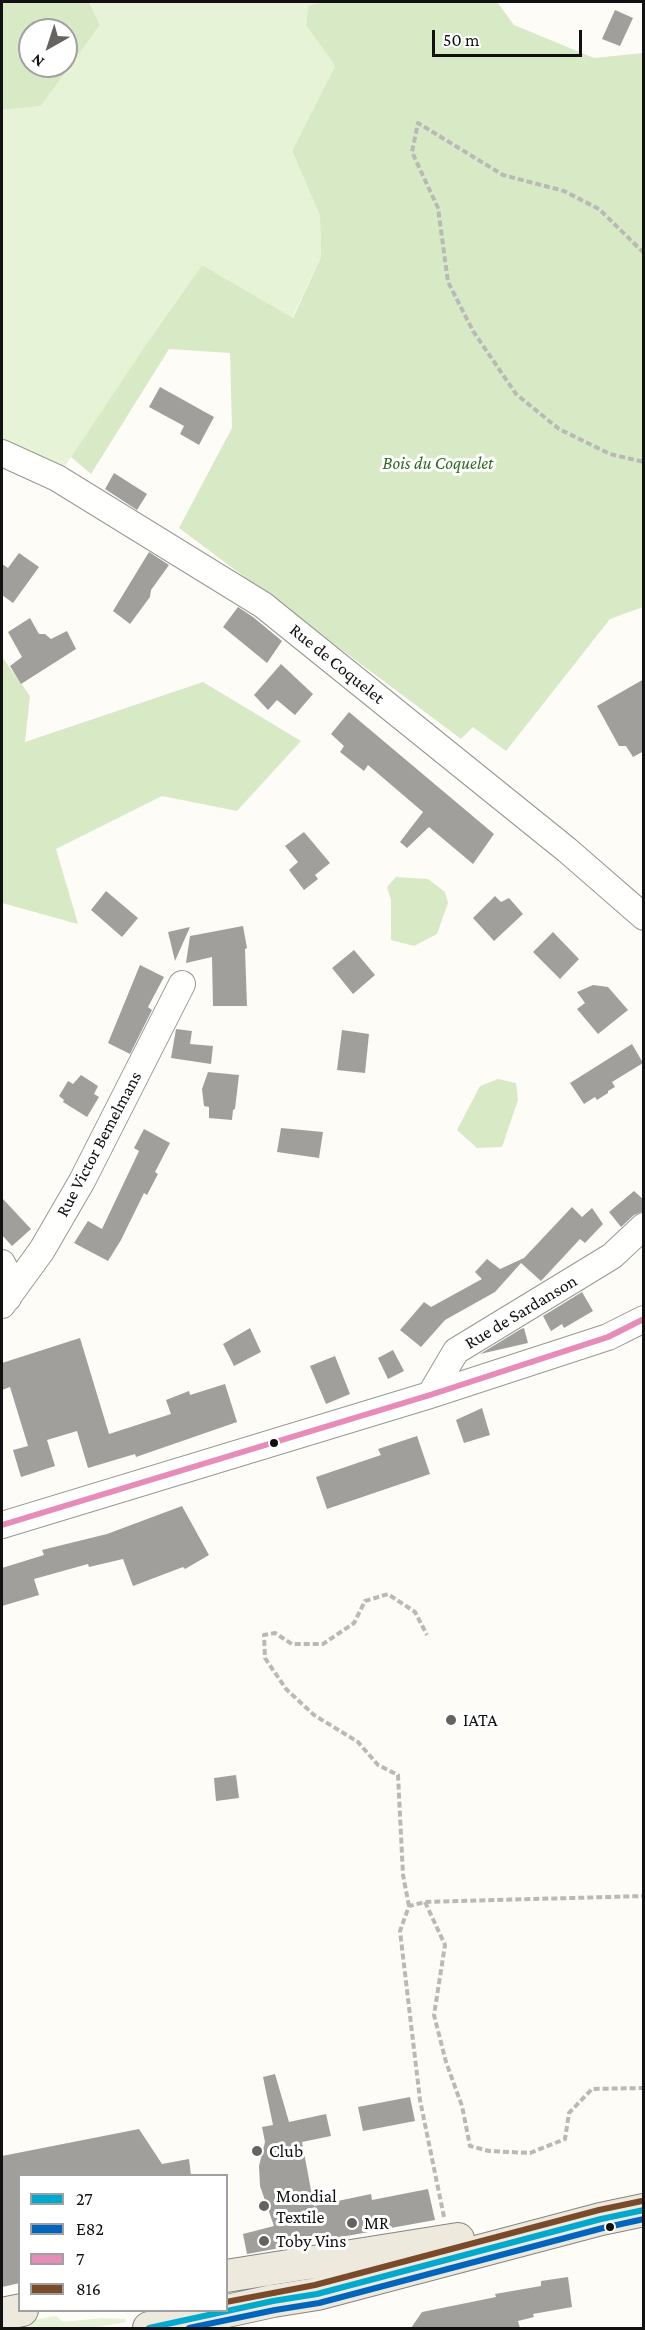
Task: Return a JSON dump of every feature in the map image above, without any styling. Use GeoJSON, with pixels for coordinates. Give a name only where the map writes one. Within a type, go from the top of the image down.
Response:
{"type":"FeatureCollection","features":[{"type":"Feature","properties":{"kind":"main road"},"geometry":{"type":"LineString","coordinates":[[228,2310],[317,2294],[601,2219],[644,2210]]}},
{"type":"Feature","properties":{"kind":"main road"},"geometry":{"type":"LineString","coordinates":[[228,2276],[601,2219]]}},
{"type":"Feature","properties":{"kind":"main road"},"geometry":{"type":"LineString","coordinates":[[265,2270],[273,2301]]}},
{"type":"Feature","properties":{"kind":"main road"},"geometry":{"type":"LineString","coordinates":[[2,2314],[18,2311]]}},
{"type":"Feature","properties":{"kind":"main road"},"geometry":{"type":"LineString","coordinates":[[155,2324],[217,2312]]}},
{"type":"Feature","properties":{"kind":"street","name":"Rue de Coquelet"},"geometry":{"type":"LineString","coordinates":[[2,453],[57,478],[263,605],[567,850],[644,917]]}},
{"type":"Feature","properties":{"kind":"street","name":"Rue Victor Bemelmans"},"geometry":{"type":"LineString","coordinates":[[5,1301],[42,1250],[82,1181],[182,984]]}},
{"type":"Feature","properties":{"kind":"street","name":"Rue de Sardanson"},"geometry":{"type":"LineString","coordinates":[[430,1395],[456,1351],[612,1256],[644,1226]]}},
{"type":"Feature","properties":{"kind":"street"},"geometry":{"type":"LineString","coordinates":[[2,1263],[7,1273],[5,1301]]}},
{"type":"Feature","properties":{"kind":"street"},"geometry":{"type":"LineString","coordinates":[[2,1525],[430,1395],[608,1336],[644,1319]]}},
{"type":"Feature","properties":{"kind":"path"},"geometry":{"type":"LineString","coordinates":[[644,253],[599,209],[564,190],[503,175],[418,123],[412,152],[438,208],[448,282],[473,331],[516,394],[559,429],[610,454],[644,462]]}},
{"type":"Feature","properties":{"kind":"path"},"geometry":{"type":"LineString","coordinates":[[427,1635],[415,1612],[388,1594],[365,1601],[354,1623],[323,1644],[292,1644],[275,1633],[264,1635],[265,1658],[286,1689],[314,1715],[358,1742],[378,1765],[398,1775],[403,1875],[409,1906],[400,1931],[420,2100],[448,2241]]}},
{"type":"Feature","properties":{"kind":"path"},"geometry":{"type":"LineString","coordinates":[[409,1906],[426,1902],[644,1896]]}},
{"type":"Feature","properties":{"kind":"path"},"geometry":{"type":"LineString","coordinates":[[426,1902],[446,1945],[434,2015],[446,2062],[462,2106],[470,2146],[489,2151],[530,2153],[565,2139],[569,2113],[592,2089],[644,2088]]}},
{"type":"Feature","properties":{"kind":"green space"},"geometry":{"type":"Polygon","coordinates":[[[2,2],[89,2],[100,25],[78,55],[78,18],[18,18],[18,78],[61,78],[41,106],[2,110],[2,2]]]}},
{"type":"Feature","properties":{"kind":"green space"},"geometry":{"type":"Polygon","coordinates":[[[89,2],[324,2],[308,6],[306,25],[335,66],[292,151],[320,216],[321,257],[292,318],[202,265],[57,478],[2,453],[2,110],[41,106],[61,78],[78,78],[78,55],[100,25],[89,2]]]}},
{"type":"Feature","properties":{"kind":"green space","name":"Bois du Coquelet"},"geometry":{"type":"Polygon","coordinates":[[[324,2],[497,2],[514,25],[594,58],[643,53],[643,607],[610,619],[506,751],[473,727],[461,739],[179,528],[232,428],[230,353],[169,349],[91,474],[71,457],[202,265],[293,318],[321,257],[320,216],[292,151],[335,66],[306,25],[308,6],[324,2]]]}},
{"type":"Feature","properties":{"kind":"green space"},"geometry":{"type":"Polygon","coordinates":[[[2,657],[30,696],[25,742],[203,682],[301,741],[237,811],[162,796],[56,849],[78,924],[2,903],[2,657]]]}},
{"type":"Feature","properties":{"kind":"green space"},"geometry":{"type":"Polygon","coordinates":[[[396,877],[428,879],[445,892],[448,903],[437,934],[414,946],[391,940],[391,900],[387,887],[396,877]]]}},
{"type":"Feature","properties":{"kind":"green space"},"geometry":{"type":"Polygon","coordinates":[[[498,1079],[516,1083],[518,1100],[502,1147],[477,1148],[457,1130],[480,1086],[498,1079]]]}},
{"type":"Feature","properties":{"kind":"green space"},"geometry":{"type":"Polygon","coordinates":[[[56,2316],[63,2322],[102,2318],[125,2319],[126,2322],[93,2328],[2,2328],[2,2326],[56,2316]]]}},
{"type":"Feature","properties":{"kind":"building"},"geometry":{"type":"Polygon","coordinates":[[[615,10],[633,18],[620,46],[602,39],[615,10]]]}},
{"type":"Feature","properties":{"kind":"building"},"geometry":{"type":"Polygon","coordinates":[[[160,387],[214,417],[199,445],[180,434],[184,426],[149,407],[160,387]]]}},
{"type":"Feature","properties":{"kind":"building"},"geometry":{"type":"Polygon","coordinates":[[[114,473],[147,494],[137,510],[105,489],[114,473]]]}},
{"type":"Feature","properties":{"kind":"building"},"geometry":{"type":"Polygon","coordinates":[[[149,552],[169,565],[130,624],[113,611],[149,552]]]}},
{"type":"Feature","properties":{"kind":"building"},"geometry":{"type":"Polygon","coordinates":[[[19,553],[39,567],[13,603],[2,595],[2,564],[8,568],[19,553]]]}},
{"type":"Feature","properties":{"kind":"building"},"geometry":{"type":"Polygon","coordinates":[[[238,607],[282,641],[267,663],[223,627],[238,607]]]}},
{"type":"Feature","properties":{"kind":"building"},"geometry":{"type":"Polygon","coordinates":[[[30,618],[39,634],[45,634],[51,639],[67,631],[76,649],[21,684],[10,666],[22,657],[8,632],[30,618]]]}},
{"type":"Feature","properties":{"kind":"building"},"geometry":{"type":"Polygon","coordinates":[[[281,664],[313,694],[295,715],[277,700],[268,710],[254,695],[281,664]]]}},
{"type":"Feature","properties":{"kind":"building"},"geometry":{"type":"Polygon","coordinates":[[[644,679],[644,751],[633,757],[626,746],[619,746],[597,706],[644,679]]]}},
{"type":"Feature","properties":{"kind":"building"},"geometry":{"type":"Polygon","coordinates":[[[349,712],[494,834],[473,864],[429,827],[407,848],[400,842],[423,812],[368,765],[364,771],[340,752],[344,746],[331,734],[349,712]]]}},
{"type":"Feature","properties":{"kind":"building"},"geometry":{"type":"Polygon","coordinates":[[[304,832],[330,863],[315,875],[318,879],[304,890],[289,870],[298,862],[285,846],[304,832]]]}},
{"type":"Feature","properties":{"kind":"building"},"geometry":{"type":"Polygon","coordinates":[[[106,891],[138,918],[122,937],[91,910],[106,891]]]}},
{"type":"Feature","properties":{"kind":"building"},"geometry":{"type":"Polygon","coordinates":[[[495,896],[501,902],[509,898],[523,914],[494,941],[473,918],[495,896]]]}},
{"type":"Feature","properties":{"kind":"building"},"geometry":{"type":"Polygon","coordinates":[[[243,926],[247,948],[245,949],[247,1006],[213,1006],[212,957],[186,963],[190,936],[243,926]]]}},
{"type":"Feature","properties":{"kind":"building"},"geometry":{"type":"Polygon","coordinates":[[[190,927],[175,961],[168,932],[190,927]]]}},
{"type":"Feature","properties":{"kind":"building"},"geometry":{"type":"Polygon","coordinates":[[[553,932],[579,959],[560,979],[533,952],[553,932]]]}},
{"type":"Feature","properties":{"kind":"building"},"geometry":{"type":"Polygon","coordinates":[[[354,950],[375,975],[353,994],[332,968],[354,950]]]}},
{"type":"Feature","properties":{"kind":"building"},"geometry":{"type":"Polygon","coordinates":[[[140,965],[164,977],[148,1007],[152,1010],[130,1054],[108,1043],[140,965]]]}},
{"type":"Feature","properties":{"kind":"building"},"geometry":{"type":"Polygon","coordinates":[[[593,985],[608,987],[628,1010],[598,1034],[577,1009],[585,1003],[577,992],[593,985]]]}},
{"type":"Feature","properties":{"kind":"building"},"geometry":{"type":"Polygon","coordinates":[[[176,1029],[192,1031],[190,1044],[213,1046],[211,1064],[171,1058],[176,1029]]]}},
{"type":"Feature","properties":{"kind":"building"},"geometry":{"type":"Polygon","coordinates":[[[342,1030],[369,1034],[365,1073],[337,1070],[342,1030]]]}},
{"type":"Feature","properties":{"kind":"building"},"geometry":{"type":"Polygon","coordinates":[[[632,1044],[643,1063],[612,1082],[615,1087],[608,1093],[584,1104],[570,1083],[632,1044]]]}},
{"type":"Feature","properties":{"kind":"building"},"geometry":{"type":"Polygon","coordinates":[[[208,1072],[239,1075],[232,1120],[209,1118],[209,1107],[204,1106],[202,1089],[208,1072]]]}},
{"type":"Feature","properties":{"kind":"building"},"geometry":{"type":"Polygon","coordinates":[[[81,1075],[98,1086],[94,1094],[99,1097],[87,1117],[63,1102],[64,1100],[59,1096],[68,1081],[73,1084],[81,1075]]]}},
{"type":"Feature","properties":{"kind":"building"},"geometry":{"type":"Polygon","coordinates":[[[281,1128],[323,1132],[319,1158],[277,1152],[281,1128]]]}},
{"type":"Feature","properties":{"kind":"building"},"geometry":{"type":"Polygon","coordinates":[[[144,1129],[170,1143],[155,1172],[158,1174],[147,1195],[144,1193],[108,1261],[74,1243],[88,1221],[102,1229],[139,1151],[134,1148],[144,1129]]]}},
{"type":"Feature","properties":{"kind":"building"},"geometry":{"type":"Polygon","coordinates":[[[634,1191],[644,1200],[644,1211],[634,1215],[621,1227],[609,1212],[634,1191]]]}},
{"type":"Feature","properties":{"kind":"building"},"geometry":{"type":"Polygon","coordinates":[[[2,1198],[31,1229],[12,1246],[2,1235],[2,1198]]]}},
{"type":"Feature","properties":{"kind":"building"},"geometry":{"type":"Polygon","coordinates":[[[572,1207],[582,1217],[592,1208],[603,1224],[585,1243],[580,1239],[541,1281],[521,1263],[495,1292],[445,1320],[421,1347],[400,1330],[424,1302],[431,1307],[482,1279],[475,1272],[487,1259],[500,1269],[524,1258],[572,1207]]]}},
{"type":"Feature","properties":{"kind":"building"},"geometry":{"type":"Polygon","coordinates":[[[582,1292],[593,1311],[564,1328],[562,1324],[551,1331],[543,1316],[582,1292]]]}},
{"type":"Feature","properties":{"kind":"building"},"geometry":{"type":"Polygon","coordinates":[[[250,1328],[261,1352],[234,1366],[223,1344],[250,1328]]]}},
{"type":"Feature","properties":{"kind":"building"},"geometry":{"type":"Polygon","coordinates":[[[524,1328],[528,1343],[480,1354],[521,1329],[524,1328]]]}},
{"type":"Feature","properties":{"kind":"building"},"geometry":{"type":"Polygon","coordinates":[[[80,1338],[109,1434],[171,1414],[166,1400],[189,1391],[190,1395],[225,1384],[237,1422],[136,1457],[135,1454],[88,1468],[77,1431],[47,1440],[55,1466],[21,1477],[13,1450],[28,1446],[10,1387],[2,1390],[2,1363],[80,1338]]]}},
{"type":"Feature","properties":{"kind":"building"},"geometry":{"type":"Polygon","coordinates":[[[393,1350],[404,1371],[388,1379],[378,1358],[393,1350]]]}},
{"type":"Feature","properties":{"kind":"building"},"geometry":{"type":"Polygon","coordinates":[[[335,1356],[350,1394],[326,1404],[310,1366],[335,1356]]]}},
{"type":"Feature","properties":{"kind":"building"},"geometry":{"type":"Polygon","coordinates":[[[482,1408],[490,1435],[464,1443],[456,1420],[482,1408]]]}},
{"type":"Feature","properties":{"kind":"building"},"geometry":{"type":"Polygon","coordinates":[[[417,1436],[430,1474],[327,1509],[316,1477],[381,1455],[378,1449],[417,1436]]]}},
{"type":"Feature","properties":{"kind":"building"},"geometry":{"type":"Polygon","coordinates":[[[182,1506],[209,1555],[185,1569],[183,1567],[133,1586],[123,1559],[89,1567],[88,1564],[34,1579],[39,1595],[2,1606],[2,1568],[44,1555],[42,1550],[107,1534],[182,1506]]]}},
{"type":"Feature","properties":{"kind":"building"},"geometry":{"type":"Polygon","coordinates":[[[236,1775],[239,1798],[216,1801],[214,1778],[236,1775]]]}},
{"type":"Feature","properties":{"kind":"building"},"geometry":{"type":"Polygon","coordinates":[[[275,2074],[289,2122],[326,2114],[331,2136],[302,2142],[314,2206],[371,2194],[372,2200],[428,2189],[435,2220],[247,2254],[243,2234],[274,2226],[260,2186],[259,2166],[265,2142],[262,2127],[273,2125],[263,2077],[275,2074]]]}},
{"type":"Feature","properties":{"kind":"building"},"geometry":{"type":"Polygon","coordinates":[[[410,2097],[415,2121],[363,2131],[358,2107],[410,2097]]]}},
{"type":"Feature","properties":{"kind":"building"},"geometry":{"type":"Polygon","coordinates":[[[139,2129],[162,2164],[189,2159],[191,2174],[18,2174],[18,2283],[2,2287],[2,2156],[139,2129]]]}},
{"type":"Feature","properties":{"kind":"building"},"geometry":{"type":"Polygon","coordinates":[[[568,2277],[572,2307],[533,2314],[534,2317],[518,2321],[520,2328],[411,2328],[422,2312],[496,2297],[495,2294],[541,2286],[541,2281],[568,2277]]]}},
{"type":"Feature","properties":{"kind":"transit line","name":"7"},"geometry":{"type":"LineString","coordinates":[[2,1525],[430,1395],[608,1337],[644,1319]]}},
{"type":"Feature","properties":{"kind":"transit line","name":"816"},"geometry":{"type":"LineString","coordinates":[[228,2302],[315,2285],[599,2210],[642,2201]]}},
{"type":"Feature","properties":{"kind":"transit line","name":"27"},"geometry":{"type":"LineString","coordinates":[[228,2311],[317,2294],[601,2219],[644,2210]]}},
{"type":"Feature","properties":{"kind":"transit line","name":"E82"},"geometry":{"type":"LineString","coordinates":[[189,2328],[319,2303],[644,2219]]}},
{"type":"Feature","properties":{"kind":"transit line","name":"27"},"geometry":{"type":"LineString","coordinates":[[149,2328],[222,2312]]}},
{"type":"Feature","properties":{"kind":"place","name":"IATA"},"geometry":{"type":"Point","coordinates":[451,1720]}},
{"type":"Feature","properties":{"kind":"place","name":"Club"},"geometry":{"type":"Point","coordinates":[257,2151]}},
{"type":"Feature","properties":{"kind":"place","name":"Mondial Textile"},"geometry":{"type":"Point","coordinates":[264,2206]}},
{"type":"Feature","properties":{"kind":"place","name":"MR"},"geometry":{"type":"Point","coordinates":[352,2223]}},
{"type":"Feature","properties":{"kind":"place","name":"Toby Vins"},"geometry":{"type":"Point","coordinates":[264,2241]}}]}
